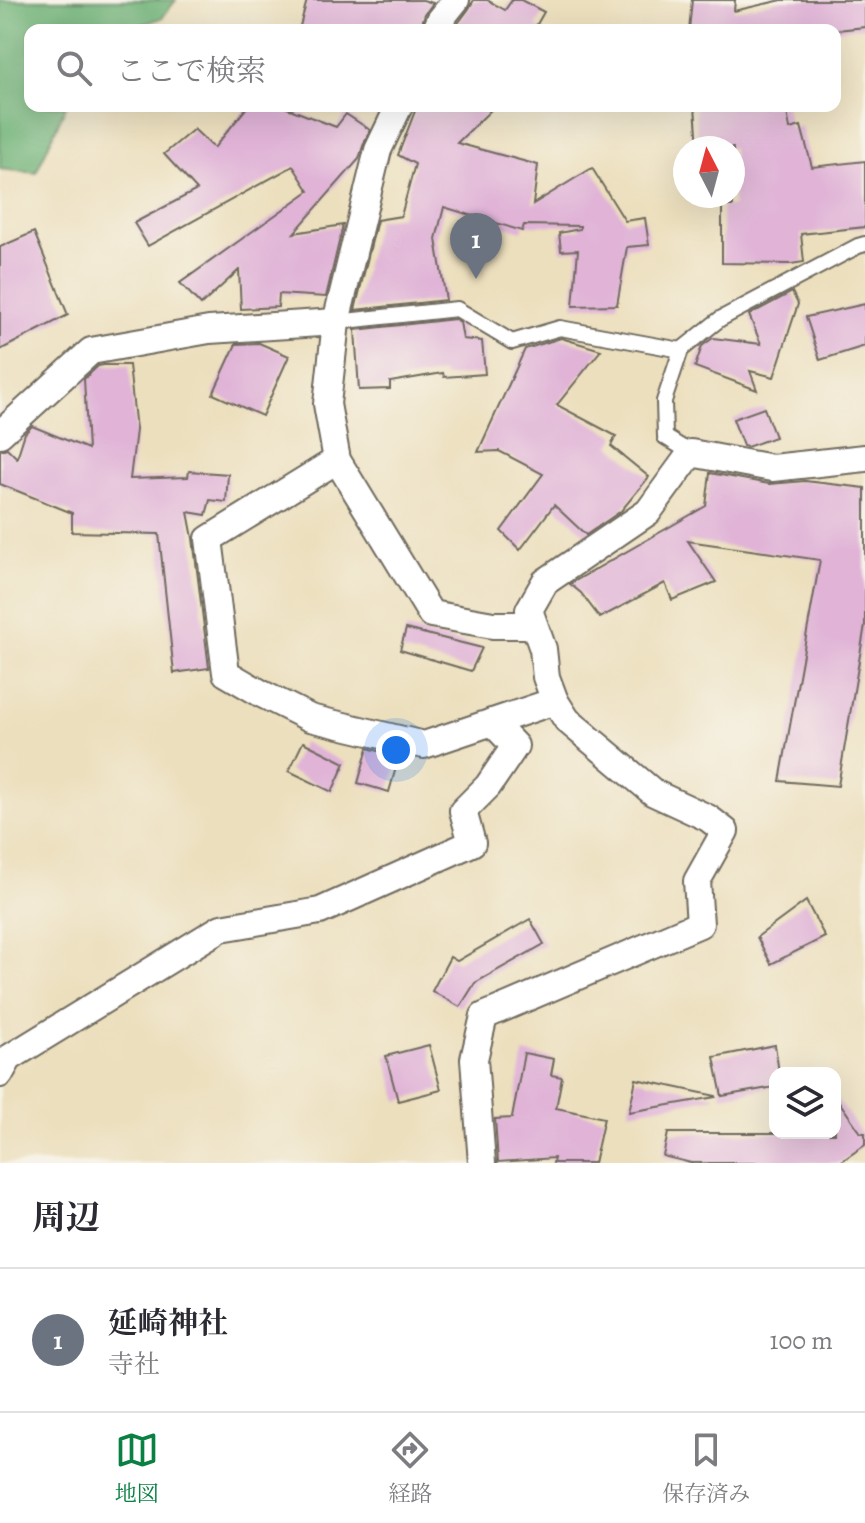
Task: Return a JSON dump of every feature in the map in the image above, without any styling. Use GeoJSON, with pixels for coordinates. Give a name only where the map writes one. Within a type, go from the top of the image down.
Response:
{"type":"FeatureCollection","features":[{"type":"Feature","properties":{"kind":"street"},"geometry":{"type":"LineString","coordinates":[[438,24],[456,0]]}},
{"type":"Feature","properties":{"kind":"street"},"geometry":{"type":"LineString","coordinates":[[396,112],[378,150],[336,322],[327,404],[337,460],[431,614],[493,625],[534,625]]}},
{"type":"Feature","properties":{"kind":"street"},"geometry":{"type":"LineString","coordinates":[[0,434],[91,351],[209,330],[336,322]]}},
{"type":"Feature","properties":{"kind":"street"},"geometry":{"type":"LineString","coordinates":[[482,1163],[474,1059],[484,1016],[700,924],[697,881],[725,831],[708,818],[654,793],[567,720],[555,701],[546,677],[543,649],[529,610],[545,582],[648,512],[691,453],[772,468],[865,458]]}},
{"type":"Feature","properties":{"kind":"street"},"geometry":{"type":"LineString","coordinates":[[337,460],[209,539],[226,673],[310,718],[424,745],[555,701]]}},
{"type":"Feature","properties":{"kind":"street"},"geometry":{"type":"LineString","coordinates":[[0,1074],[9,1058],[221,928],[320,911],[472,843],[463,811],[488,786],[515,746],[492,722]]}},
{"type":"Feature","properties":{"kind":"lane"},"geometry":{"type":"LineString","coordinates":[[691,453],[665,437],[664,401],[681,350],[720,319],[865,244]]}},
{"type":"Feature","properties":{"kind":"lane"},"geometry":{"type":"LineString","coordinates":[[336,322],[457,309],[512,342],[560,328],[681,350]]}},
{"type":"Feature","properties":{"kind":"green space"},"geometry":{"type":"Polygon","coordinates":[[[0,0],[176,0],[162,18],[144,24],[24,24],[24,112],[63,112],[36,173],[0,169],[0,0]]]}},
{"type":"Feature","properties":{"kind":"building"},"geometry":{"type":"Polygon","coordinates":[[[307,0],[423,0],[433,3],[422,24],[301,24],[307,0]]]}},
{"type":"Feature","properties":{"kind":"building"},"geometry":{"type":"Polygon","coordinates":[[[474,0],[487,0],[505,10],[512,0],[521,0],[544,12],[537,24],[458,24],[474,0]]]}},
{"type":"Feature","properties":{"kind":"building"},"geometry":{"type":"Polygon","coordinates":[[[692,0],[735,0],[734,11],[782,0],[865,0],[865,27],[841,30],[841,24],[690,24],[692,0]]]}},
{"type":"Feature","properties":{"kind":"building"},"geometry":{"type":"Polygon","coordinates":[[[243,112],[297,112],[336,127],[346,114],[370,130],[359,159],[294,233],[343,225],[326,297],[279,294],[278,307],[241,309],[239,270],[201,305],[180,283],[309,191],[293,166],[148,246],[134,223],[197,190],[164,154],[194,129],[214,148],[243,112]]]}},
{"type":"Feature","properties":{"kind":"building"},"geometry":{"type":"Polygon","coordinates":[[[415,112],[489,112],[457,143],[538,165],[533,204],[592,168],[625,221],[645,218],[649,245],[627,247],[617,305],[573,306],[578,250],[561,251],[559,233],[580,229],[580,226],[524,225],[522,231],[444,207],[436,239],[446,300],[355,310],[377,220],[401,216],[415,164],[398,155],[415,112]]]}},
{"type":"Feature","properties":{"kind":"building"},"geometry":{"type":"Polygon","coordinates":[[[695,112],[787,112],[790,129],[801,126],[812,167],[865,161],[865,227],[801,234],[804,262],[722,263],[722,208],[745,208],[745,136],[697,136],[695,112]]]}},
{"type":"Feature","properties":{"kind":"building"},"geometry":{"type":"Polygon","coordinates":[[[34,232],[68,315],[0,350],[0,247],[34,232]]]}},
{"type":"Feature","properties":{"kind":"building"},"geometry":{"type":"Polygon","coordinates":[[[792,292],[798,304],[774,377],[750,371],[757,390],[695,367],[702,346],[713,338],[761,344],[749,315],[792,292]]]}},
{"type":"Feature","properties":{"kind":"building"},"geometry":{"type":"Polygon","coordinates":[[[865,304],[865,346],[820,360],[806,317],[865,304]]]}},
{"type":"Feature","properties":{"kind":"building"},"geometry":{"type":"Polygon","coordinates":[[[455,319],[460,322],[463,339],[482,341],[485,374],[444,377],[443,373],[390,382],[390,389],[359,390],[355,330],[455,319]]]}},
{"type":"Feature","properties":{"kind":"building"},"geometry":{"type":"Polygon","coordinates":[[[561,338],[601,350],[557,405],[616,436],[611,446],[649,477],[621,511],[586,535],[554,505],[520,550],[501,531],[543,474],[499,451],[478,452],[525,349],[561,338]]]}},
{"type":"Feature","properties":{"kind":"building"},"geometry":{"type":"Polygon","coordinates":[[[259,343],[289,356],[262,416],[213,394],[236,344],[259,343]]]}},
{"type":"Feature","properties":{"kind":"building"},"geometry":{"type":"Polygon","coordinates":[[[129,365],[136,430],[130,479],[188,477],[189,471],[228,474],[226,502],[210,500],[206,515],[188,512],[209,668],[174,673],[159,534],[72,532],[72,513],[0,484],[0,450],[7,448],[17,458],[25,433],[32,426],[88,449],[84,379],[98,366],[129,365]]]}},
{"type":"Feature","properties":{"kind":"building"},"geometry":{"type":"Polygon","coordinates":[[[764,408],[775,437],[743,446],[733,419],[764,408]]]}},
{"type":"Feature","properties":{"kind":"building"},"geometry":{"type":"Polygon","coordinates":[[[710,473],[769,484],[805,481],[865,488],[865,625],[838,786],[780,781],[820,560],[688,541],[716,582],[672,600],[665,583],[600,618],[570,584],[706,506],[710,473]]]}},
{"type":"Feature","properties":{"kind":"building"},"geometry":{"type":"Polygon","coordinates":[[[406,629],[482,648],[471,671],[400,650],[406,629]]]}},
{"type":"Feature","properties":{"kind":"building"},"geometry":{"type":"Polygon","coordinates":[[[303,742],[345,763],[332,792],[289,771],[303,742]]]}},
{"type":"Feature","properties":{"kind":"building"},"geometry":{"type":"Polygon","coordinates":[[[368,748],[399,757],[389,792],[358,783],[368,748]]]}},
{"type":"Feature","properties":{"kind":"building"},"geometry":{"type":"Polygon","coordinates":[[[806,901],[825,937],[771,964],[757,937],[806,901]]]}},
{"type":"Feature","properties":{"kind":"building"},"geometry":{"type":"Polygon","coordinates":[[[530,919],[544,944],[475,983],[460,1007],[432,991],[450,957],[457,961],[530,919]]]}},
{"type":"Feature","properties":{"kind":"building"},"geometry":{"type":"Polygon","coordinates":[[[429,1045],[441,1090],[398,1101],[386,1056],[429,1045]]]}},
{"type":"Feature","properties":{"kind":"building"},"geometry":{"type":"Polygon","coordinates":[[[775,1045],[778,1067],[769,1067],[769,1088],[722,1096],[714,1057],[775,1045]]]}},
{"type":"Feature","properties":{"kind":"building"},"geometry":{"type":"Polygon","coordinates":[[[524,1053],[554,1059],[551,1075],[562,1077],[556,1108],[604,1118],[594,1163],[553,1163],[554,1158],[498,1162],[495,1119],[512,1118],[524,1053]]]}},
{"type":"Feature","properties":{"kind":"building"},"geometry":{"type":"Polygon","coordinates":[[[636,1079],[716,1096],[716,1097],[629,1112],[636,1079]]]}},
{"type":"Feature","properties":{"kind":"building"},"geometry":{"type":"Polygon","coordinates":[[[841,1105],[861,1133],[865,1133],[865,1145],[839,1163],[691,1163],[663,1156],[668,1133],[769,1133],[769,1139],[841,1139],[841,1105]]]}},
{"type":"Feature","properties":{"kind":"place","name":"延崎神社"},"geometry":{"type":"Point","coordinates":[476,279]}}]}
